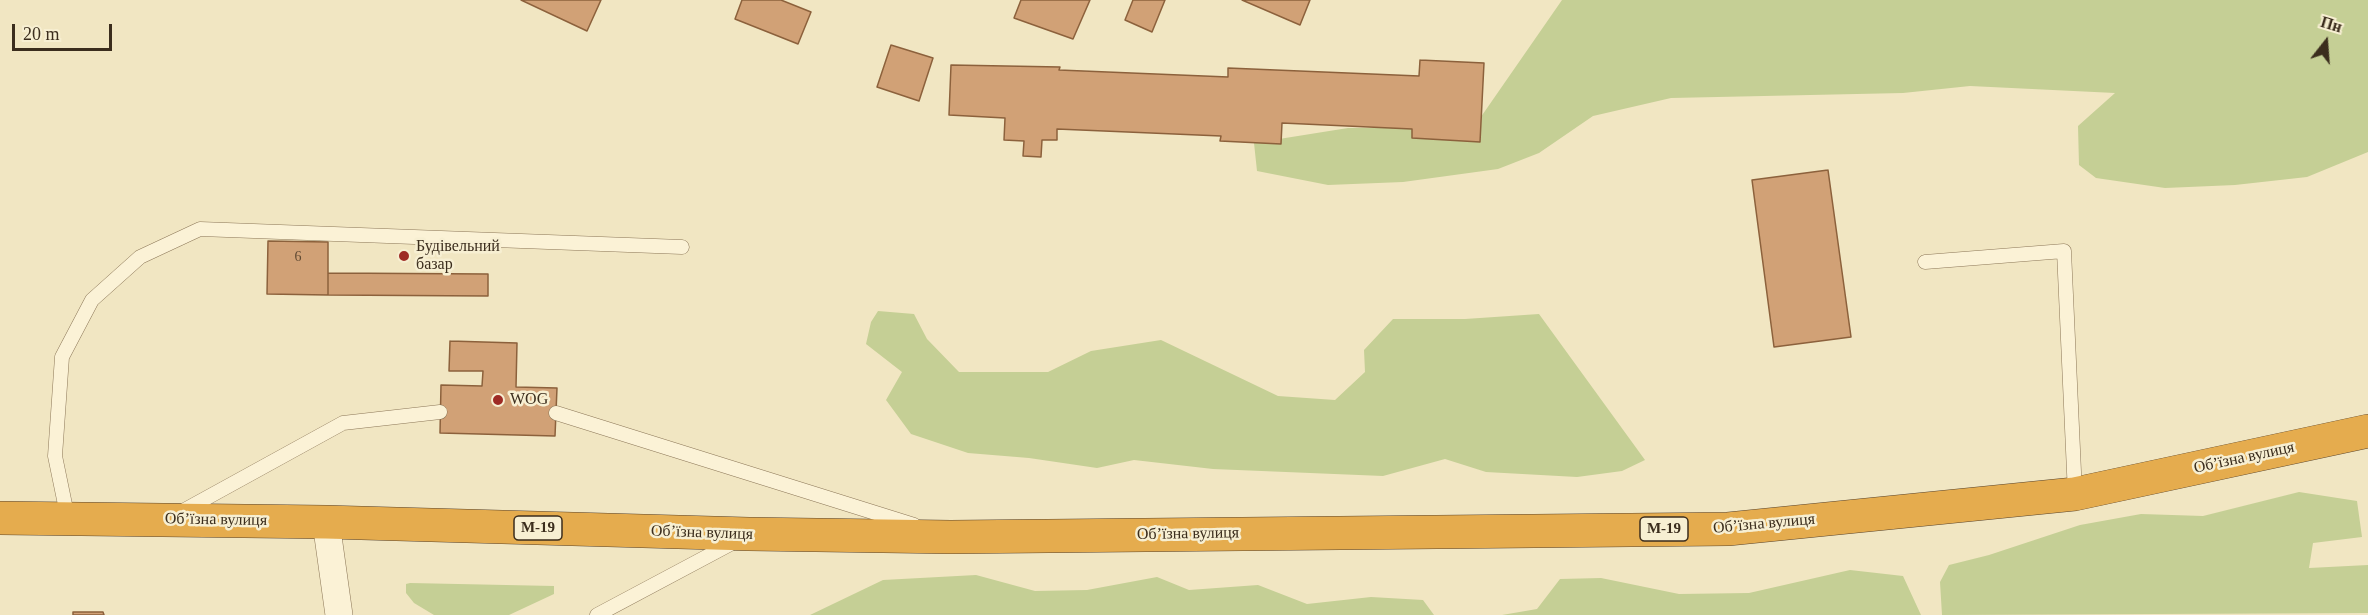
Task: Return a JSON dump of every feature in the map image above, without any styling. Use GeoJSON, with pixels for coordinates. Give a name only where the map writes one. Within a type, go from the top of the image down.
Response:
{"type":"FeatureCollection","features":[{"type":"Feature","properties":{"kind":"highway","name":"Обʼїзна вулиця"},"geometry":{"type":"LineString","coordinates":[[0,518],[326,522],[749,534],[951,537],[1728,529],[2075,494],[2368,431]]}},
{"type":"Feature","properties":{"kind":"street"},"geometry":{"type":"LineString","coordinates":[[326,522],[342,613]]}},
{"type":"Feature","properties":{"kind":"lane"},"geometry":{"type":"LineString","coordinates":[[68,519],[55,456],[62,357],[92,300],[140,257],[200,229],[682,247]]}},
{"type":"Feature","properties":{"kind":"lane"},"geometry":{"type":"LineString","coordinates":[[1925,262],[2064,251],[2075,494]]}},
{"type":"Feature","properties":{"kind":"lane"},"geometry":{"type":"LineString","coordinates":[[168,520],[343,423],[440,412]]}},
{"type":"Feature","properties":{"kind":"lane"},"geometry":{"type":"LineString","coordinates":[[556,413],[951,537]]}},
{"type":"Feature","properties":{"kind":"lane"},"geometry":{"type":"LineString","coordinates":[[597,615],[749,534]]}},
{"type":"Feature","properties":{"kind":"green space"},"geometry":{"type":"Polygon","coordinates":[[[1562,0],[2368,0],[2368,152],[2307,177],[2235,185],[2165,188],[2096,178],[2079,165],[2078,126],[2115,93],[1970,86],[1903,93],[1671,98],[1593,116],[1539,153],[1498,169],[1403,182],[1328,185],[1257,171],[1254,143],[1348,128],[1418,128],[1476,124],[1562,0]]]}},
{"type":"Feature","properties":{"kind":"green space"},"geometry":{"type":"Polygon","coordinates":[[[878,311],[914,314],[927,339],[959,372],[1048,372],[1091,351],[1161,340],[1278,396],[1335,400],[1365,372],[1364,350],[1393,319],[1465,319],[1539,314],[1645,460],[1622,471],[1577,477],[1486,472],[1445,459],[1383,476],[1213,469],[1134,460],[1097,468],[1029,458],[968,453],[911,434],[886,400],[902,372],[866,344],[871,322],[878,311]]]}},
{"type":"Feature","properties":{"kind":"green space"},"geometry":{"type":"Polygon","coordinates":[[[2299,492],[2357,501],[2362,537],[2313,543],[2309,568],[2368,565],[2368,613],[1942,615],[1940,582],[1949,565],[1989,555],[2080,525],[2141,514],[2203,516],[2299,492]]]}},
{"type":"Feature","properties":{"kind":"green space"},"geometry":{"type":"Polygon","coordinates":[[[1850,570],[1903,576],[1921,615],[1502,615],[1537,609],[1560,579],[1601,578],[1679,594],[1749,593],[1850,570]]]}},
{"type":"Feature","properties":{"kind":"green space"},"geometry":{"type":"Polygon","coordinates":[[[976,575],[1035,591],[1087,590],[1157,577],[1189,590],[1258,585],[1307,604],[1371,597],[1423,600],[1434,615],[810,615],[883,580],[976,575]]]}},
{"type":"Feature","properties":{"kind":"green space"},"geometry":{"type":"Polygon","coordinates":[[[406,584],[554,586],[554,594],[509,615],[434,615],[414,603],[406,593],[406,584]]]}},
{"type":"Feature","properties":{"kind":"building"},"geometry":{"type":"Polygon","coordinates":[[[521,0],[601,0],[587,31],[521,0]]]}},
{"type":"Feature","properties":{"kind":"building"},"geometry":{"type":"Polygon","coordinates":[[[742,0],[781,0],[811,12],[798,44],[735,19],[742,0]]]}},
{"type":"Feature","properties":{"kind":"building"},"geometry":{"type":"Polygon","coordinates":[[[1021,0],[1090,0],[1073,39],[1014,18],[1021,0]]]}},
{"type":"Feature","properties":{"kind":"building"},"geometry":{"type":"Polygon","coordinates":[[[1133,0],[1165,0],[1152,32],[1125,20],[1133,0]]]}},
{"type":"Feature","properties":{"kind":"building"},"geometry":{"type":"Polygon","coordinates":[[[1242,0],[1310,0],[1300,25],[1242,0]]]}},
{"type":"Feature","properties":{"kind":"building"},"geometry":{"type":"Polygon","coordinates":[[[891,45],[933,58],[919,101],[877,87],[891,45]]]}},
{"type":"Feature","properties":{"kind":"building"},"geometry":{"type":"Polygon","coordinates":[[[1420,60],[1484,63],[1480,142],[1412,138],[1412,129],[1282,123],[1281,144],[1220,141],[1221,136],[1057,129],[1057,140],[1042,140],[1041,157],[1023,156],[1024,141],[1004,140],[1005,118],[949,115],[951,65],[1060,67],[1059,70],[1228,77],[1228,68],[1419,76],[1420,60]]]}},
{"type":"Feature","properties":{"kind":"building"},"geometry":{"type":"Polygon","coordinates":[[[1828,170],[1851,337],[1774,347],[1752,180],[1828,170]]]}},
{"type":"Feature","properties":{"kind":"building"},"geometry":{"type":"Polygon","coordinates":[[[268,241],[328,242],[328,295],[267,294],[268,241]]]}},
{"type":"Feature","properties":{"kind":"building"},"geometry":{"type":"Polygon","coordinates":[[[328,273],[488,274],[488,296],[328,295],[328,273]]]}},
{"type":"Feature","properties":{"kind":"building","name":"WOG"},"geometry":{"type":"Polygon","coordinates":[[[450,341],[517,343],[516,387],[557,388],[555,436],[440,433],[441,385],[482,386],[483,371],[449,371],[450,341]]]}},
{"type":"Feature","properties":{"kind":"building"},"geometry":{"type":"Polygon","coordinates":[[[73,612],[103,612],[104,615],[73,615],[73,612]]]}},
{"type":"Feature","properties":{"kind":"place","name":"Будівельний базар"},"geometry":{"type":"Point","coordinates":[404,256]}},
{"type":"Feature","properties":{"kind":"place","name":"WOG"},"geometry":{"type":"Point","coordinates":[498,400]}}]}
